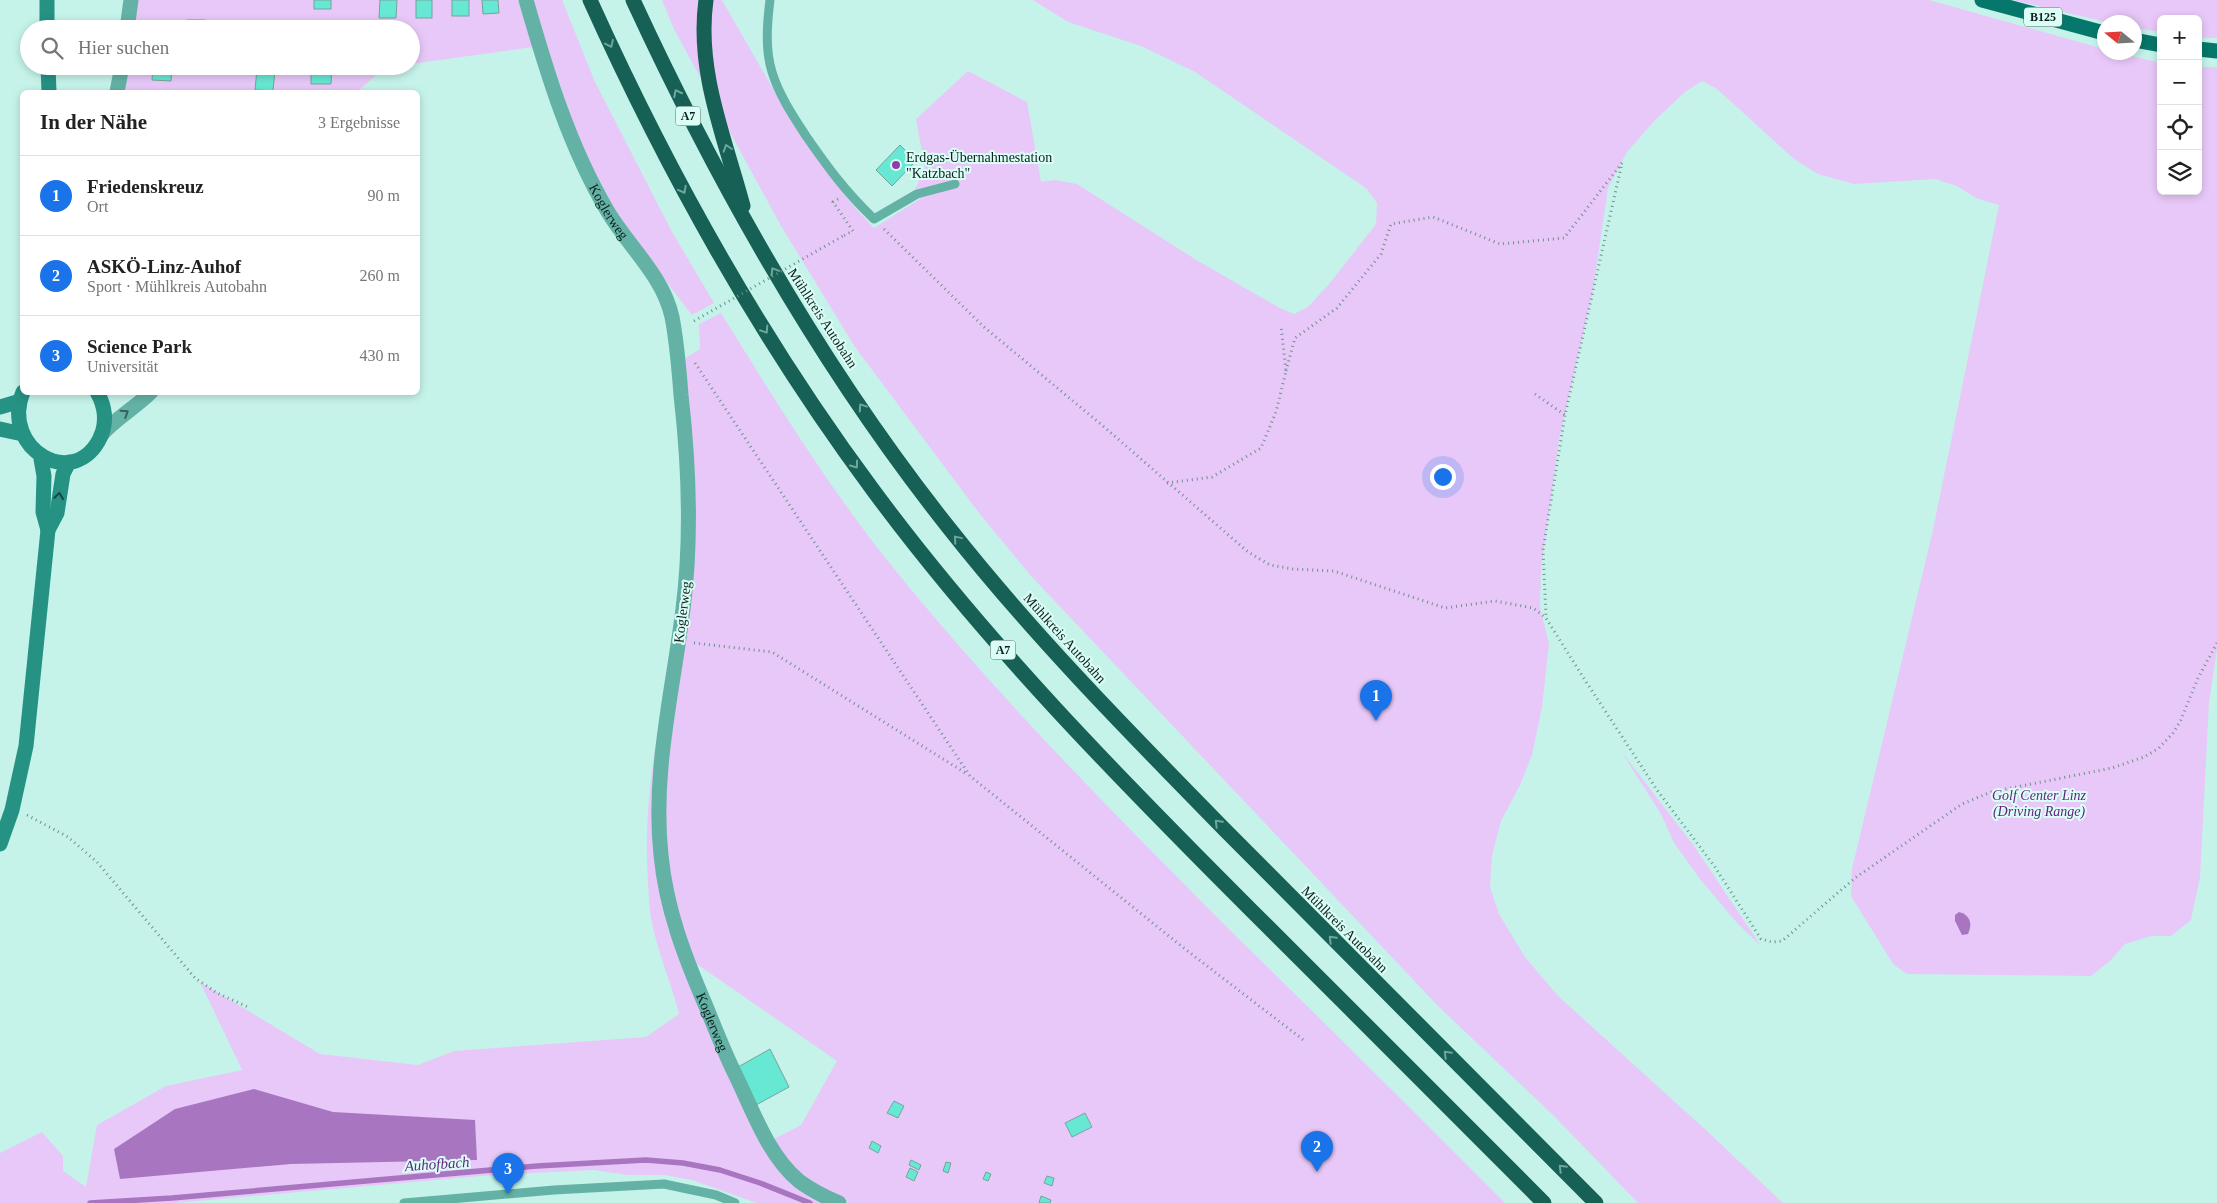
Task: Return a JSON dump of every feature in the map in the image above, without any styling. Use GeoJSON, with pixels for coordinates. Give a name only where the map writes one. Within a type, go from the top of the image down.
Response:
{"type":"FeatureCollection","features":[{"type":"Feature","properties":{"kind":"highway","name":"A7"},"geometry":{"type":"LineString","coordinates":[[590,0],[639,107],[695,213],[752,311],[839,443],[941,578],[1010,660],[1107,765],[1544,1203]]}},
{"type":"Feature","properties":{"kind":"highway","name":"Mühlkreis Autobahn"},"geometry":{"type":"LineString","coordinates":[[633,0],[675,90],[749,229],[795,306],[897,458],[950,529],[1038,634],[1141,744],[1596,1203]]}},
{"type":"Feature","properties":{"kind":"highway"},"geometry":{"type":"LineString","coordinates":[[706,0],[704,35],[710,88],[749,229]]}},
{"type":"Feature","properties":{"kind":"main road","name":"B125"},"geometry":{"type":"LineString","coordinates":[[1982,0],[2097,31]]}},
{"type":"Feature","properties":{"kind":"main road"},"geometry":{"type":"LineString","coordinates":[[2142,41],[2157,44]]}},
{"type":"Feature","properties":{"kind":"main road"},"geometry":{"type":"LineString","coordinates":[[2202,49],[2217,51]]}},
{"type":"Feature","properties":{"kind":"street"},"geometry":{"type":"LineString","coordinates":[[47,0],[48,20]]}},
{"type":"Feature","properties":{"kind":"street"},"geometry":{"type":"LineString","coordinates":[[128,20],[131,0]]}},
{"type":"Feature","properties":{"kind":"street","name":"Koglerweg"},"geometry":{"type":"LineString","coordinates":[[526,0],[560,108],[578,154],[608,211],[658,283],[671,314],[679,374],[687,470],[687,565],[678,642],[665,726],[660,789],[660,852],[673,920],[684,955],[728,1060],[770,1144],[791,1174],[802,1183],[839,1203]]}},
{"type":"Feature","properties":{"kind":"street"},"geometry":{"type":"LineString","coordinates":[[48,75],[49,90]]}},
{"type":"Feature","properties":{"kind":"street"},"geometry":{"type":"LineString","coordinates":[[117,90],[120,75]]}},
{"type":"Feature","properties":{"kind":"street"},"geometry":{"type":"LineString","coordinates":[[100,395],[104,404],[101,435]]}},
{"type":"Feature","properties":{"kind":"street"},"geometry":{"type":"LineString","coordinates":[[20,397],[15,419],[18,433],[25,446],[41,459],[55,463],[69,462],[88,453],[115,420],[139,404],[148,395]]}},
{"type":"Feature","properties":{"kind":"street"},"geometry":{"type":"LineString","coordinates":[[0,407],[20,397]]}},
{"type":"Feature","properties":{"kind":"street"},"geometry":{"type":"LineString","coordinates":[[0,429],[18,433]]}},
{"type":"Feature","properties":{"kind":"street"},"geometry":{"type":"LineString","coordinates":[[0,844],[12,810],[22,768],[29,725],[48,530],[43,512],[44,476],[41,459]]}},
{"type":"Feature","properties":{"kind":"street"},"geometry":{"type":"LineString","coordinates":[[48,530],[57,513],[63,474],[69,462]]}},
{"type":"Feature","properties":{"kind":"lane"},"geometry":{"type":"LineString","coordinates":[[770,0],[767,26],[768,49],[772,72],[779,90],[792,114],[847,193],[874,219],[917,194],[955,184]]}},
{"type":"Feature","properties":{"kind":"lane"},"geometry":{"type":"LineString","coordinates":[[404,1203],[554,1190],[664,1184],[716,1195],[735,1203]]}},
{"type":"Feature","properties":{"kind":"path"},"geometry":{"type":"LineString","coordinates":[[1166,483],[1212,477],[1261,448],[1276,412],[1295,338],[1337,308],[1381,254],[1391,224],[1433,217],[1500,244],[1564,238],[1622,163],[1565,415],[1543,550],[1546,618]]}},
{"type":"Feature","properties":{"kind":"path"},"geometry":{"type":"LineString","coordinates":[[694,321],[853,231],[834,202],[847,193]]}},
{"type":"Feature","properties":{"kind":"path"},"geometry":{"type":"LineString","coordinates":[[874,219],[984,327],[1103,426],[1166,483],[1248,552],[1270,565],[1293,569],[1334,571],[1445,608],[1495,601],[1533,608],[1546,618],[1580,674],[1657,790],[1716,867],[1761,939],[1772,942],[1782,941],[1855,878],[1962,804],[1991,792],[2112,768],[2144,758],[2159,748],[2180,722],[2198,678],[2217,643]]}},
{"type":"Feature","properties":{"kind":"path"},"geometry":{"type":"LineString","coordinates":[[1281,326],[1286,372]]}},
{"type":"Feature","properties":{"kind":"path"},"geometry":{"type":"LineString","coordinates":[[690,356],[970,776]]}},
{"type":"Feature","properties":{"kind":"path"},"geometry":{"type":"LineString","coordinates":[[1536,394],[1565,415]]}},
{"type":"Feature","properties":{"kind":"path"},"geometry":{"type":"LineString","coordinates":[[678,642],[772,652],[970,776],[1184,950],[1306,1042]]}},
{"type":"Feature","properties":{"kind":"path"},"geometry":{"type":"LineString","coordinates":[[12,810],[39,821],[68,837],[97,862],[195,978],[217,993],[248,1007]]}},
{"type":"Feature","properties":{"kind":"green space"},"geometry":{"type":"Polygon","coordinates":[[[137,0],[518,0],[533,47],[420,63],[420,20],[135,20],[137,0]]]}},
{"type":"Feature","properties":{"kind":"green space"},"geometry":{"type":"Polygon","coordinates":[[[531,0],[562,0],[595,82],[672,232],[714,303],[692,315],[624,227],[583,152],[531,0]]]}},
{"type":"Feature","properties":{"kind":"green space","name":"Golf Center Linz (Driving Range)"},"geometry":{"type":"Polygon","coordinates":[[[662,0],[722,0],[773,89],[810,148],[830,176],[874,228],[920,199],[915,189],[925,168],[916,119],[968,71],[1027,102],[1041,182],[1055,180],[1077,184],[1198,261],[1280,308],[1294,314],[1308,307],[1330,283],[1376,224],[1377,203],[1366,188],[1195,72],[1141,46],[1068,22],[1033,0],[1929,0],[2097,47],[2097,60],[2142,60],[2142,58],[2157,62],[2157,195],[2202,195],[2202,67],[2217,67],[2217,649],[2209,703],[2200,877],[2191,920],[2171,936],[2151,936],[2125,944],[2111,960],[2091,976],[1907,974],[1893,964],[1851,896],[1852,869],[1933,530],[1999,205],[1976,198],[1957,186],[1935,179],[1854,184],[1818,174],[1794,159],[1717,89],[1702,81],[1685,92],[1655,120],[1627,152],[1608,188],[1593,290],[1559,440],[1541,569],[1540,607],[1549,644],[1542,707],[1532,755],[1520,785],[1501,821],[1492,856],[1490,887],[1499,914],[1525,957],[1558,996],[1707,1131],[1783,1203],[1638,1203],[1554,1116],[1439,1007],[1031,576],[979,513],[855,347],[781,226],[674,29],[662,0]]]}},
{"type":"Feature","properties":{"kind":"green space"},"geometry":{"type":"Polygon","coordinates":[[[2013,0],[2217,0],[2217,38],[2202,38],[2202,15],[2157,15],[2157,31],[2142,29],[2142,15],[2097,15],[2097,20],[2013,0]]]}},
{"type":"Feature","properties":{"kind":"green space"},"geometry":{"type":"Polygon","coordinates":[[[127,75],[376,75],[359,90],[124,90],[127,75]]]}},
{"type":"Feature","properties":{"kind":"green space"},"geometry":{"type":"Polygon","coordinates":[[[721,313],[804,444],[871,540],[978,668],[1155,855],[1505,1203],[849,1203],[800,1175],[772,1140],[801,1125],[837,1061],[691,960],[667,867],[665,781],[688,615],[684,359],[700,349],[699,324],[721,313]]]}},
{"type":"Feature","properties":{"kind":"green space"},"geometry":{"type":"Polygon","coordinates":[[[663,705],[657,866],[668,929],[760,1139],[828,1203],[757,1203],[692,1180],[665,1175],[628,1175],[594,1170],[493,1175],[175,1203],[0,1203],[0,1153],[42,1132],[63,1156],[63,1171],[86,1187],[97,1125],[166,1086],[242,1070],[200,982],[320,1054],[418,1065],[454,1051],[646,1037],[679,1014],[660,954],[650,914],[648,884],[647,838],[649,794],[663,705]]]}},
{"type":"Feature","properties":{"kind":"green space"},"geometry":{"type":"Polygon","coordinates":[[[1621,751],[1694,846],[1761,946],[1738,924],[1700,879],[1674,843],[1661,814],[1621,751]]]}},
{"type":"Feature","properties":{"kind":"shaded area"},"geometry":{"type":"Polygon","coordinates":[[[1959,912],[1966,915],[1970,920],[1968,934],[1962,935],[1955,921],[1955,915],[1959,912]]]}},
{"type":"Feature","properties":{"kind":"shaded area"},"geometry":{"type":"Polygon","coordinates":[[[254,1089],[333,1112],[475,1120],[477,1160],[291,1164],[120,1179],[114,1149],[175,1109],[254,1089]]]}},
{"type":"Feature","properties":{"kind":"building"},"geometry":{"type":"Polygon","coordinates":[[[314,0],[331,0],[331,9],[314,9],[314,0]]]}},
{"type":"Feature","properties":{"kind":"building"},"geometry":{"type":"Polygon","coordinates":[[[380,0],[397,0],[396,18],[379,18],[380,0]]]}},
{"type":"Feature","properties":{"kind":"building"},"geometry":{"type":"Polygon","coordinates":[[[416,0],[432,0],[432,18],[416,18],[416,0]]]}},
{"type":"Feature","properties":{"kind":"building"},"geometry":{"type":"Polygon","coordinates":[[[452,0],[469,0],[469,16],[452,16],[452,0]]]}},
{"type":"Feature","properties":{"kind":"building"},"geometry":{"type":"Polygon","coordinates":[[[482,0],[498,0],[499,13],[483,14],[482,0]]]}},
{"type":"Feature","properties":{"kind":"building"},"geometry":{"type":"Polygon","coordinates":[[[152,75],[171,75],[171,81],[152,80],[152,75]]]}},
{"type":"Feature","properties":{"kind":"building"},"geometry":{"type":"Polygon","coordinates":[[[256,75],[275,75],[273,90],[255,90],[256,75]]]}},
{"type":"Feature","properties":{"kind":"building"},"geometry":{"type":"Polygon","coordinates":[[[311,75],[332,75],[331,84],[311,84],[311,75]]]}},
{"type":"Feature","properties":{"kind":"building","name":"Erdgas-Übernahmestation \"Katzbach\""},"geometry":{"type":"Polygon","coordinates":[[[900,145],[916,161],[892,186],[876,170],[900,145]]]}},
{"type":"Feature","properties":{"kind":"building"},"geometry":{"type":"Polygon","coordinates":[[[770,1049],[789,1087],[756,1105],[738,1067],[770,1049]]]}},
{"type":"Feature","properties":{"kind":"building"},"geometry":{"type":"Polygon","coordinates":[[[894,1101],[904,1106],[898,1118],[887,1113],[894,1101]]]}},
{"type":"Feature","properties":{"kind":"building"},"geometry":{"type":"Polygon","coordinates":[[[1085,1113],[1092,1127],[1072,1137],[1065,1123],[1085,1113]]]}},
{"type":"Feature","properties":{"kind":"building"},"geometry":{"type":"Polygon","coordinates":[[[872,1141],[881,1146],[878,1153],[869,1148],[872,1141]]]}},
{"type":"Feature","properties":{"kind":"building"},"geometry":{"type":"Polygon","coordinates":[[[911,1160],[921,1165],[919,1170],[909,1165],[911,1160]]]}},
{"type":"Feature","properties":{"kind":"building"},"geometry":{"type":"Polygon","coordinates":[[[946,1162],[951,1163],[948,1173],[943,1171],[946,1162]]]}},
{"type":"Feature","properties":{"kind":"building"},"geometry":{"type":"Polygon","coordinates":[[[910,1168],[918,1172],[914,1181],[906,1177],[910,1168]]]}},
{"type":"Feature","properties":{"kind":"building"},"geometry":{"type":"Polygon","coordinates":[[[986,1172],[991,1174],[988,1181],[983,1179],[986,1172]]]}},
{"type":"Feature","properties":{"kind":"building"},"geometry":{"type":"Polygon","coordinates":[[[1047,1176],[1054,1178],[1052,1186],[1044,1183],[1047,1176]]]}},
{"type":"Feature","properties":{"kind":"building"},"geometry":{"type":"Polygon","coordinates":[[[1041,1196],[1051,1200],[1050,1203],[1039,1203],[1041,1196]]]}},
{"type":"Feature","properties":{"kind":"waterway","name":"Auhofbach"},"geometry":{"type":"LineString","coordinates":[[90,1203],[172,1198],[537,1166],[646,1160],[683,1163],[720,1170],[760,1183],[810,1203]]}},
{"type":"Feature","properties":{"kind":"place","name":"Erdgas-Übernahmestation \"Katzbach\""},"geometry":{"type":"Point","coordinates":[896,165]}},
{"type":"Feature","properties":{"kind":"place","name":"Friedenskreuz"},"geometry":{"type":"Point","coordinates":[1376,721]}},
{"type":"Feature","properties":{"kind":"place","name":"ASKÖ-Linz-Auhof"},"geometry":{"type":"Point","coordinates":[1317,1172]}},
{"type":"Feature","properties":{"kind":"place","name":"Science Park"},"geometry":{"type":"Point","coordinates":[508,1194]}}]}
